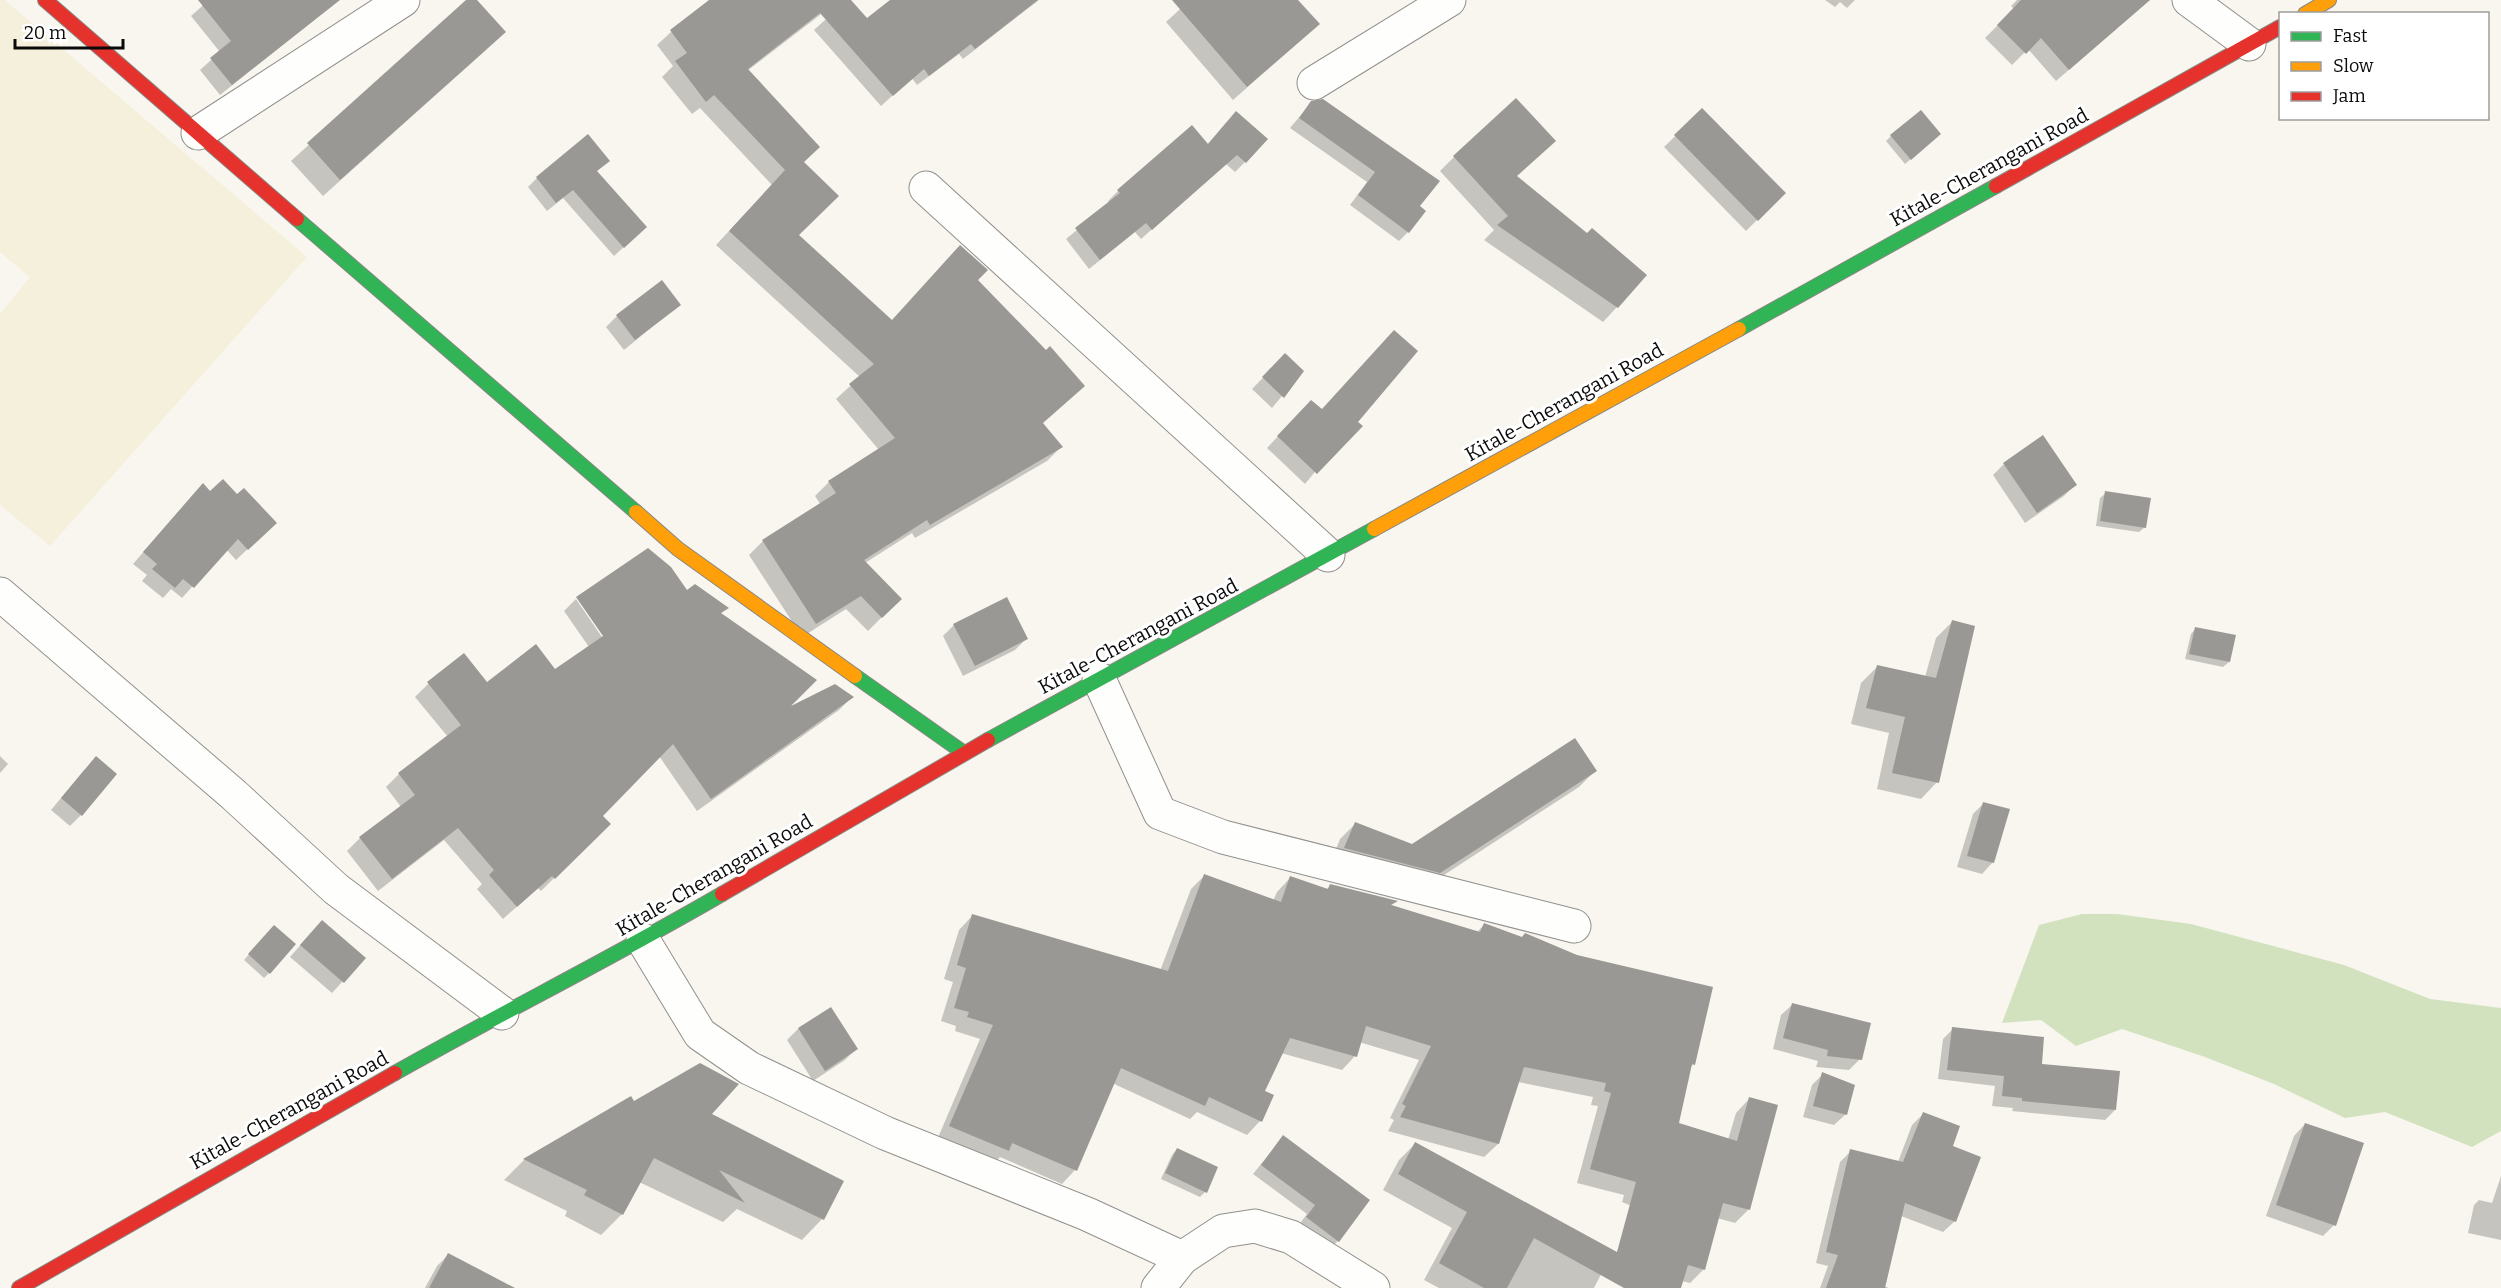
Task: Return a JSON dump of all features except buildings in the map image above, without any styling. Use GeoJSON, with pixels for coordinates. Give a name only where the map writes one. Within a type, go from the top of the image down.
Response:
{"type":"FeatureCollection","features":[{"type":"Feature","properties":{"kind":"main road"},"geometry":{"type":"LineString","coordinates":[[45,0],[678,549],[964,753]]}},
{"type":"Feature","properties":{"kind":"main road"},"geometry":{"type":"LineString","coordinates":[[2309,12],[2330,0]]}},
{"type":"Feature","properties":{"kind":"main road","name":"Kitale-Cherangani Road"},"geometry":{"type":"LineString","coordinates":[[19,1288],[180,1194],[502,1013],[643,940],[964,753],[1328,555],[2279,28]]}},
{"type":"Feature","properties":{"kind":"street"},"geometry":{"type":"LineString","coordinates":[[198,133],[403,0]]}},
{"type":"Feature","properties":{"kind":"street"},"geometry":{"type":"LineString","coordinates":[[1314,82],[1449,0]]}},
{"type":"Feature","properties":{"kind":"street"},"geometry":{"type":"LineString","coordinates":[[2189,0],[2249,44]]}},
{"type":"Feature","properties":{"kind":"street"},"geometry":{"type":"LineString","coordinates":[[926,188],[1328,555]]}},
{"type":"Feature","properties":{"kind":"street"},"geometry":{"type":"LineString","coordinates":[[0,594],[234,795],[336,889],[502,1013]]}},
{"type":"Feature","properties":{"kind":"street"},"geometry":{"type":"LineString","coordinates":[[1099,679],[1160,813],[1223,837],[1574,926]]}},
{"type":"Feature","properties":{"kind":"street"},"geometry":{"type":"LineString","coordinates":[[643,940],[700,1034],[749,1068],[885,1133],[1087,1214],[1182,1258]]}},
{"type":"Feature","properties":{"kind":"street"},"geometry":{"type":"LineString","coordinates":[[1158,1288],[1182,1258],[1223,1231],[1255,1226],[1292,1237],[1373,1288]]}},
{"type":"Feature","properties":{"kind":"shaded area"},"geometry":{"type":"Polygon","coordinates":[[[0,0],[5,0],[307,257],[50,546],[0,505],[0,314],[30,277],[0,252],[0,0]]]}},
{"type":"Feature","properties":{"kind":"green space"},"geometry":{"type":"Polygon","coordinates":[[[2082,914],[2117,914],[2191,924],[2344,965],[2430,999],[2501,1008],[2501,1131],[2472,1147],[2385,1112],[2345,1118],[2274,1084],[2205,1057],[2122,1029],[2076,1046],[2041,1020],[2002,1023],[2039,925],[2082,914]]]}},
{"type":"Feature","properties":{"kind":"traffic: fast"},"geometry":{"type":"LineString","coordinates":[[1739,329],[1996,186]]}},
{"type":"Feature","properties":{"kind":"traffic: fast"},"geometry":{"type":"LineString","coordinates":[[297,219],[636,512]]}},
{"type":"Feature","properties":{"kind":"traffic: fast"},"geometry":{"type":"LineString","coordinates":[[988,740],[1374,529]]}},
{"type":"Feature","properties":{"kind":"traffic: fast"},"geometry":{"type":"LineString","coordinates":[[855,676],[964,753]]}},
{"type":"Feature","properties":{"kind":"traffic: fast"},"geometry":{"type":"LineString","coordinates":[[395,1073],[722,894]]}},
{"type":"Feature","properties":{"kind":"traffic: slow"},"geometry":{"type":"LineString","coordinates":[[2308,12],[2329,0]]}},
{"type":"Feature","properties":{"kind":"traffic: slow"},"geometry":{"type":"LineString","coordinates":[[1374,529],[1739,329]]}},
{"type":"Feature","properties":{"kind":"traffic: slow"},"geometry":{"type":"LineString","coordinates":[[636,512],[678,549],[855,676]]}},
{"type":"Feature","properties":{"kind":"traffic: jam"},"geometry":{"type":"LineString","coordinates":[[45,0],[297,219]]}},
{"type":"Feature","properties":{"kind":"traffic: jam"},"geometry":{"type":"LineString","coordinates":[[1996,186],[2279,28]]}},
{"type":"Feature","properties":{"kind":"traffic: jam"},"geometry":{"type":"LineString","coordinates":[[722,894],[988,740]]}},
{"type":"Feature","properties":{"kind":"traffic: jam"},"geometry":{"type":"LineString","coordinates":[[19,1288],[395,1073]]}}]}
